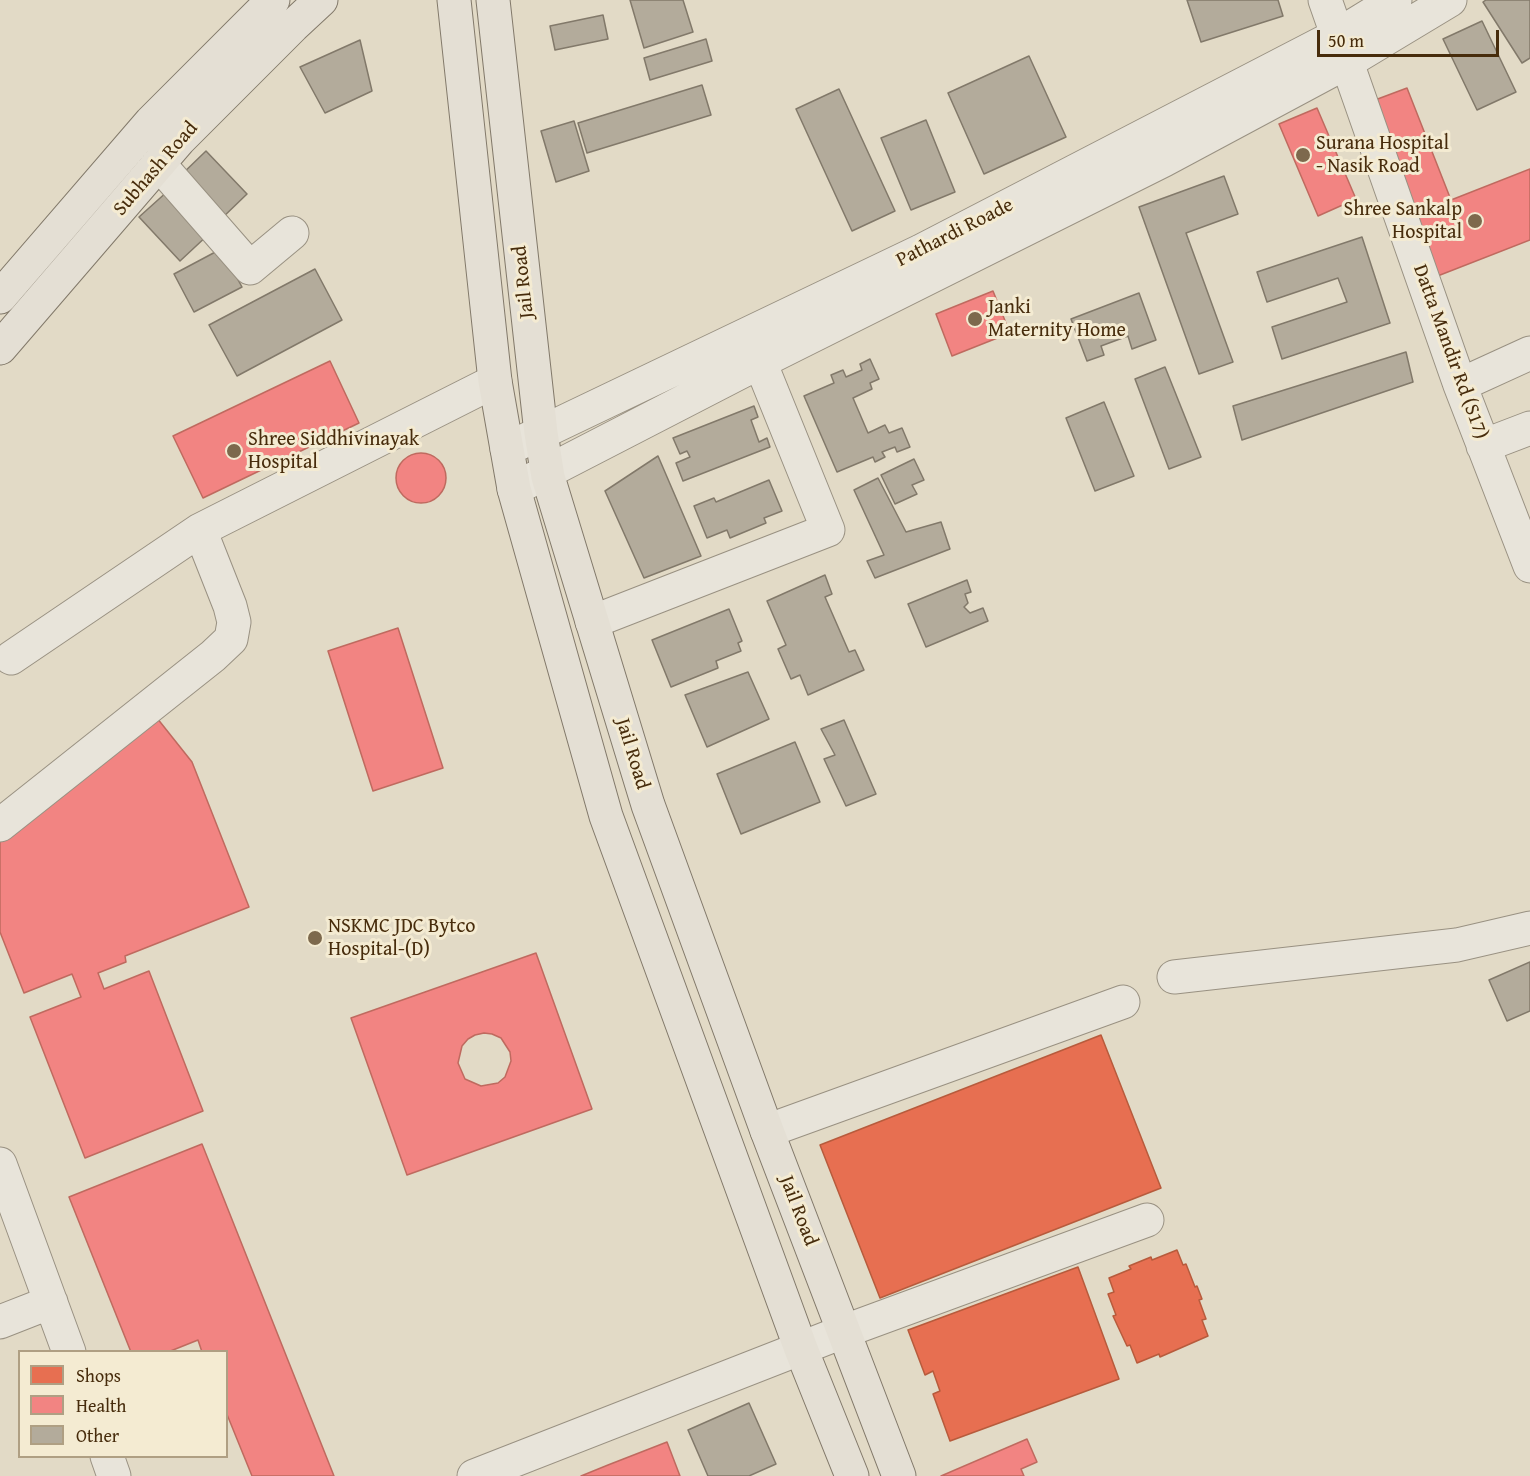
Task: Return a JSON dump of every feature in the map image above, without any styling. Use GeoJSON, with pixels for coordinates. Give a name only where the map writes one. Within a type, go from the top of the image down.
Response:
{"type":"FeatureCollection","features":[{"type":"Feature","properties":{"kind":"main road","name":"Subhash Road"},"geometry":{"type":"LineString","coordinates":[[0,348],[179,140],[321,0]]}},
{"type":"Feature","properties":{"kind":"main road","name":"Jail Road"},"geometry":{"type":"LineString","coordinates":[[454,0],[495,381],[514,489],[606,816],[801,1348],[852,1476]]}},
{"type":"Feature","properties":{"kind":"main road","name":"Jail Road"},"geometry":{"type":"LineString","coordinates":[[493,0],[547,471],[648,804],[767,1131],[899,1476]]}},
{"type":"Feature","properties":{"kind":"main road","name":"Subhash Road"},"geometry":{"type":"LineString","coordinates":[[0,297],[151,122],[272,1]]}},
{"type":"Feature","properties":{"kind":"street","name":"Datta Mandir Rd (S17)"},"geometry":{"type":"LineString","coordinates":[[1325,0],[1460,385],[1528,557]]}},
{"type":"Feature","properties":{"kind":"street","name":"Pathardi Roade"},"geometry":{"type":"LineString","coordinates":[[507,449],[1343,49],[1395,0]]}},
{"type":"Feature","properties":{"kind":"street"},"geometry":{"type":"LineString","coordinates":[[514,489],[760,362],[1164,160],[1343,49],[1450,0]]}},
{"type":"Feature","properties":{"kind":"street"},"geometry":{"type":"LineString","coordinates":[[159,164],[250,268],[292,233]]}},
{"type":"Feature","properties":{"kind":"street"},"geometry":{"type":"LineString","coordinates":[[1460,385],[1530,353]]}},
{"type":"Feature","properties":{"kind":"street"},"geometry":{"type":"LineString","coordinates":[[592,622],[828,530],[760,362]]}},
{"type":"Feature","properties":{"kind":"street"},"geometry":{"type":"LineString","coordinates":[[11,658],[200,530],[495,381]]}},
{"type":"Feature","properties":{"kind":"street"},"geometry":{"type":"LineString","coordinates":[[1483,446],[1530,428]]}},
{"type":"Feature","properties":{"kind":"street"},"geometry":{"type":"LineString","coordinates":[[0,825],[213,656],[231,639],[234,622],[230,606],[200,530]]}},
{"type":"Feature","properties":{"kind":"street"},"geometry":{"type":"LineString","coordinates":[[1174,977],[1456,945],[1530,928]]}},
{"type":"Feature","properties":{"kind":"street"},"geometry":{"type":"LineString","coordinates":[[767,1131],[1123,1002]]}},
{"type":"Feature","properties":{"kind":"street"},"geometry":{"type":"LineString","coordinates":[[0,1164],[68,1350]]}},
{"type":"Feature","properties":{"kind":"street"},"geometry":{"type":"LineString","coordinates":[[474,1476],[543,1463],[801,1348],[1147,1220]]}},
{"type":"Feature","properties":{"kind":"street"},"geometry":{"type":"LineString","coordinates":[[0,1322],[51,1302]]}},
{"type":"Feature","properties":{"kind":"street"},"geometry":{"type":"LineString","coordinates":[[108,1458],[114,1476]]}},
{"type":"Feature","properties":{"kind":"building: Shops"},"geometry":{"type":"Polygon","coordinates":[[[1101,1035],[1161,1188],[880,1298],[820,1145],[1101,1035]]]}},
{"type":"Feature","properties":{"kind":"building: Shops"},"geometry":{"type":"Polygon","coordinates":[[[1177,1250],[1202,1299],[1199,1300],[1206,1319],[1202,1320],[1208,1336],[1160,1357],[1159,1354],[1137,1363],[1130,1345],[1127,1346],[1113,1316],[1116,1315],[1108,1294],[1114,1292],[1109,1278],[1131,1269],[1129,1266],[1177,1250]]]}},
{"type":"Feature","properties":{"kind":"building: Shops"},"geometry":{"type":"Polygon","coordinates":[[[1078,1267],[1119,1379],[950,1441],[933,1394],[940,1391],[933,1371],[925,1375],[908,1330],[1078,1267]]]}},
{"type":"Feature","properties":{"kind":"building: Health"},"geometry":{"type":"Polygon","coordinates":[[[1407,88],[1451,200],[1530,169],[1530,240],[1435,277],[1367,103],[1407,88]]]}},
{"type":"Feature","properties":{"kind":"building: Health"},"geometry":{"type":"Polygon","coordinates":[[[1317,108],[1356,199],[1318,216],[1279,124],[1317,108]]]}},
{"type":"Feature","properties":{"kind":"building: Health"},"geometry":{"type":"Polygon","coordinates":[[[993,291],[1010,333],[952,356],[936,314],[993,291]]]}},
{"type":"Feature","properties":{"kind":"building: Health"},"geometry":{"type":"Polygon","coordinates":[[[330,361],[359,423],[203,498],[173,436],[330,361]]]}},
{"type":"Feature","properties":{"kind":"building: Health"},"geometry":{"type":"Polygon","coordinates":[[[421,453],[439,460],[446,478],[439,496],[421,503],[403,496],[396,478],[403,460],[421,453]]]}},
{"type":"Feature","properties":{"kind":"building: Health"},"geometry":{"type":"Polygon","coordinates":[[[398,628],[443,768],[373,791],[328,651],[398,628]]]}},
{"type":"Feature","properties":{"kind":"building: Health"},"geometry":{"type":"Polygon","coordinates":[[[149,708],[192,762],[249,907],[125,956],[126,962],[98,973],[104,989],[149,971],[203,1111],[85,1158],[30,1017],[81,997],[72,974],[24,993],[0,932],[0,827],[149,708]]]}},
{"type":"Feature","properties":{"kind":"building: Health"},"geometry":{"type":"Polygon","coordinates":[[[536,953],[592,1109],[407,1175],[351,1018],[536,953]],[[484,1033],[468,1039],[462,1046],[458,1063],[465,1079],[481,1086],[498,1083],[505,1077],[511,1061],[510,1052],[501,1038],[484,1033]]]}},
{"type":"Feature","properties":{"kind":"building: Health"},"geometry":{"type":"Polygon","coordinates":[[[202,1144],[334,1476],[252,1476],[228,1417],[228,1350],[201,1350],[198,1340],[173,1350],[130,1350],[69,1197],[202,1144]]]}},
{"type":"Feature","properties":{"kind":"building: Health"},"geometry":{"type":"Polygon","coordinates":[[[1027,1439],[1037,1462],[1021,1469],[1024,1476],[941,1476],[1027,1439]]]}},
{"type":"Feature","properties":{"kind":"building: Health"},"geometry":{"type":"Polygon","coordinates":[[[667,1442],[680,1476],[581,1476],[608,1465],[667,1442]]]}},
{"type":"Feature","properties":{"kind":"building: Other"},"geometry":{"type":"Polygon","coordinates":[[[630,0],[683,0],[693,32],[644,48],[630,0]]]}},
{"type":"Feature","properties":{"kind":"building: Other"},"geometry":{"type":"Polygon","coordinates":[[[1187,0],[1278,0],[1283,16],[1201,42],[1187,0]]]}},
{"type":"Feature","properties":{"kind":"building: Other"},"geometry":{"type":"Polygon","coordinates":[[[1486,0],[1530,0],[1530,58],[1522,63],[1483,2],[1486,0]]]}},
{"type":"Feature","properties":{"kind":"building: Other"},"geometry":{"type":"Polygon","coordinates":[[[603,15],[608,39],[555,50],[550,26],[603,15]]]}},
{"type":"Feature","properties":{"kind":"building: Other"},"geometry":{"type":"Polygon","coordinates":[[[1482,21],[1516,92],[1477,110],[1443,39],[1482,21]]]}},
{"type":"Feature","properties":{"kind":"building: Other"},"geometry":{"type":"Polygon","coordinates":[[[706,39],[712,61],[650,80],[644,58],[706,39]]]}},
{"type":"Feature","properties":{"kind":"building: Other"},"geometry":{"type":"Polygon","coordinates":[[[360,40],[372,91],[325,113],[300,67],[360,40]]]}},
{"type":"Feature","properties":{"kind":"building: Other"},"geometry":{"type":"Polygon","coordinates":[[[1029,56],[1066,137],[984,174],[948,93],[1029,56]]]}},
{"type":"Feature","properties":{"kind":"building: Other"},"geometry":{"type":"Polygon","coordinates":[[[702,85],[711,115],[587,153],[578,123],[702,85]]]}},
{"type":"Feature","properties":{"kind":"building: Other"},"geometry":{"type":"Polygon","coordinates":[[[839,89],[895,211],[852,231],[796,109],[839,89]]]}},
{"type":"Feature","properties":{"kind":"building: Other"},"geometry":{"type":"Polygon","coordinates":[[[926,120],[955,192],[911,210],[881,138],[926,120]]]}},
{"type":"Feature","properties":{"kind":"building: Other"},"geometry":{"type":"Polygon","coordinates":[[[574,121],[589,171],[556,182],[541,131],[574,121]]]}},
{"type":"Feature","properties":{"kind":"building: Other"},"geometry":{"type":"Polygon","coordinates":[[[206,151],[247,194],[219,221],[178,178],[206,151]]]}},
{"type":"Feature","properties":{"kind":"building: Other"},"geometry":{"type":"Polygon","coordinates":[[[1224,176],[1238,214],[1186,233],[1233,362],[1199,374],[1139,207],[1224,176]]]}},
{"type":"Feature","properties":{"kind":"building: Other"},"geometry":{"type":"Polygon","coordinates":[[[169,190],[210,233],[180,261],[139,217],[169,190]]]}},
{"type":"Feature","properties":{"kind":"building: Other"},"geometry":{"type":"Polygon","coordinates":[[[1362,237],[1390,323],[1282,359],[1272,327],[1347,302],[1338,278],[1267,302],[1257,272],[1362,237]]]}},
{"type":"Feature","properties":{"kind":"building: Other"},"geometry":{"type":"Polygon","coordinates":[[[221,249],[242,287],[194,312],[174,274],[221,249]]]}},
{"type":"Feature","properties":{"kind":"building: Other"},"geometry":{"type":"Polygon","coordinates":[[[315,269],[342,320],[237,376],[209,325],[315,269]]]}},
{"type":"Feature","properties":{"kind":"building: Other"},"geometry":{"type":"Polygon","coordinates":[[[1139,293],[1156,340],[1132,349],[1128,336],[1101,346],[1104,355],[1087,361],[1071,319],[1139,293]]]}},
{"type":"Feature","properties":{"kind":"building: Other"},"geometry":{"type":"Polygon","coordinates":[[[1406,352],[1413,382],[1242,440],[1233,406],[1406,352]]]}},
{"type":"Feature","properties":{"kind":"building: Other"},"geometry":{"type":"Polygon","coordinates":[[[870,359],[879,379],[870,383],[872,389],[853,398],[868,433],[885,425],[889,433],[902,428],[910,447],[897,452],[895,447],[882,452],[885,457],[875,462],[873,457],[837,472],[804,396],[834,383],[831,375],[843,370],[846,377],[862,370],[860,364],[870,359]]]}},
{"type":"Feature","properties":{"kind":"building: Other"},"geometry":{"type":"Polygon","coordinates":[[[1165,367],[1201,457],[1169,469],[1135,379],[1165,367]]]}},
{"type":"Feature","properties":{"kind":"building: Other"},"geometry":{"type":"Polygon","coordinates":[[[1104,402],[1134,476],[1095,491],[1066,418],[1104,402]]]}},
{"type":"Feature","properties":{"kind":"building: Other"},"geometry":{"type":"Polygon","coordinates":[[[754,406],[758,417],[751,420],[759,442],[767,438],[770,447],[683,481],[676,463],[690,457],[687,451],[680,454],[673,438],[754,406]]]}},
{"type":"Feature","properties":{"kind":"building: Other"},"geometry":{"type":"Polygon","coordinates":[[[658,456],[701,556],[644,578],[605,491],[658,456]]]}},
{"type":"Feature","properties":{"kind":"building: Other"},"geometry":{"type":"Polygon","coordinates":[[[914,459],[924,480],[912,485],[917,494],[895,504],[881,475],[914,459]]]}},
{"type":"Feature","properties":{"kind":"building: Other"},"geometry":{"type":"Polygon","coordinates":[[[878,478],[906,532],[941,522],[950,549],[875,578],[867,561],[884,555],[854,490],[878,478]]]}},
{"type":"Feature","properties":{"kind":"building: Other"},"geometry":{"type":"Polygon","coordinates":[[[769,480],[782,511],[764,518],[766,523],[730,538],[727,530],[707,538],[694,506],[714,498],[716,502],[769,480]]]}},
{"type":"Feature","properties":{"kind":"building: Other"},"geometry":{"type":"Polygon","coordinates":[[[825,575],[832,594],[825,597],[849,652],[855,650],[864,670],[808,695],[800,675],[791,679],[778,649],[786,645],[767,601],[825,575]]]}},
{"type":"Feature","properties":{"kind":"building: Other"},"geometry":{"type":"Polygon","coordinates":[[[967,580],[971,592],[965,594],[968,603],[964,607],[970,613],[983,608],[988,621],[926,647],[908,604],[967,580]]]}},
{"type":"Feature","properties":{"kind":"building: Other"},"geometry":{"type":"Polygon","coordinates":[[[729,609],[742,641],[738,643],[741,651],[716,661],[718,668],[671,687],[652,640],[729,609]]]}},
{"type":"Feature","properties":{"kind":"building: Other"},"geometry":{"type":"Polygon","coordinates":[[[748,672],[769,719],[707,747],[685,695],[748,672]]]}},
{"type":"Feature","properties":{"kind":"building: Other"},"geometry":{"type":"Polygon","coordinates":[[[844,720],[876,794],[846,806],[824,759],[835,755],[821,729],[844,720]]]}},
{"type":"Feature","properties":{"kind":"building: Other"},"geometry":{"type":"Polygon","coordinates":[[[795,742],[820,802],[741,834],[717,774],[795,742]]]}},
{"type":"Feature","properties":{"kind":"building: Other"},"geometry":{"type":"Polygon","coordinates":[[[1530,962],[1530,1011],[1507,1021],[1489,980],[1530,962]]]}},
{"type":"Feature","properties":{"kind":"building: Other"},"geometry":{"type":"Polygon","coordinates":[[[749,1403],[776,1464],[749,1476],[708,1476],[688,1430],[749,1403]]]}},
{"type":"Feature","properties":{"kind":"place","name":"Surana Hospital - Nasik Road"},"geometry":{"type":"Point","coordinates":[1303,155]}},
{"type":"Feature","properties":{"kind":"place","name":"Shree Sankalp Hospital"},"geometry":{"type":"Point","coordinates":[1475,221]}},
{"type":"Feature","properties":{"kind":"place","name":"Janki Maternity Home"},"geometry":{"type":"Point","coordinates":[975,319]}},
{"type":"Feature","properties":{"kind":"place","name":"Shree Siddhivinayak Hospital"},"geometry":{"type":"Point","coordinates":[234,451]}},
{"type":"Feature","properties":{"kind":"place","name":"NSKMC JDC Bytco Hospital-(D)"},"geometry":{"type":"Point","coordinates":[315,938]}}]}
